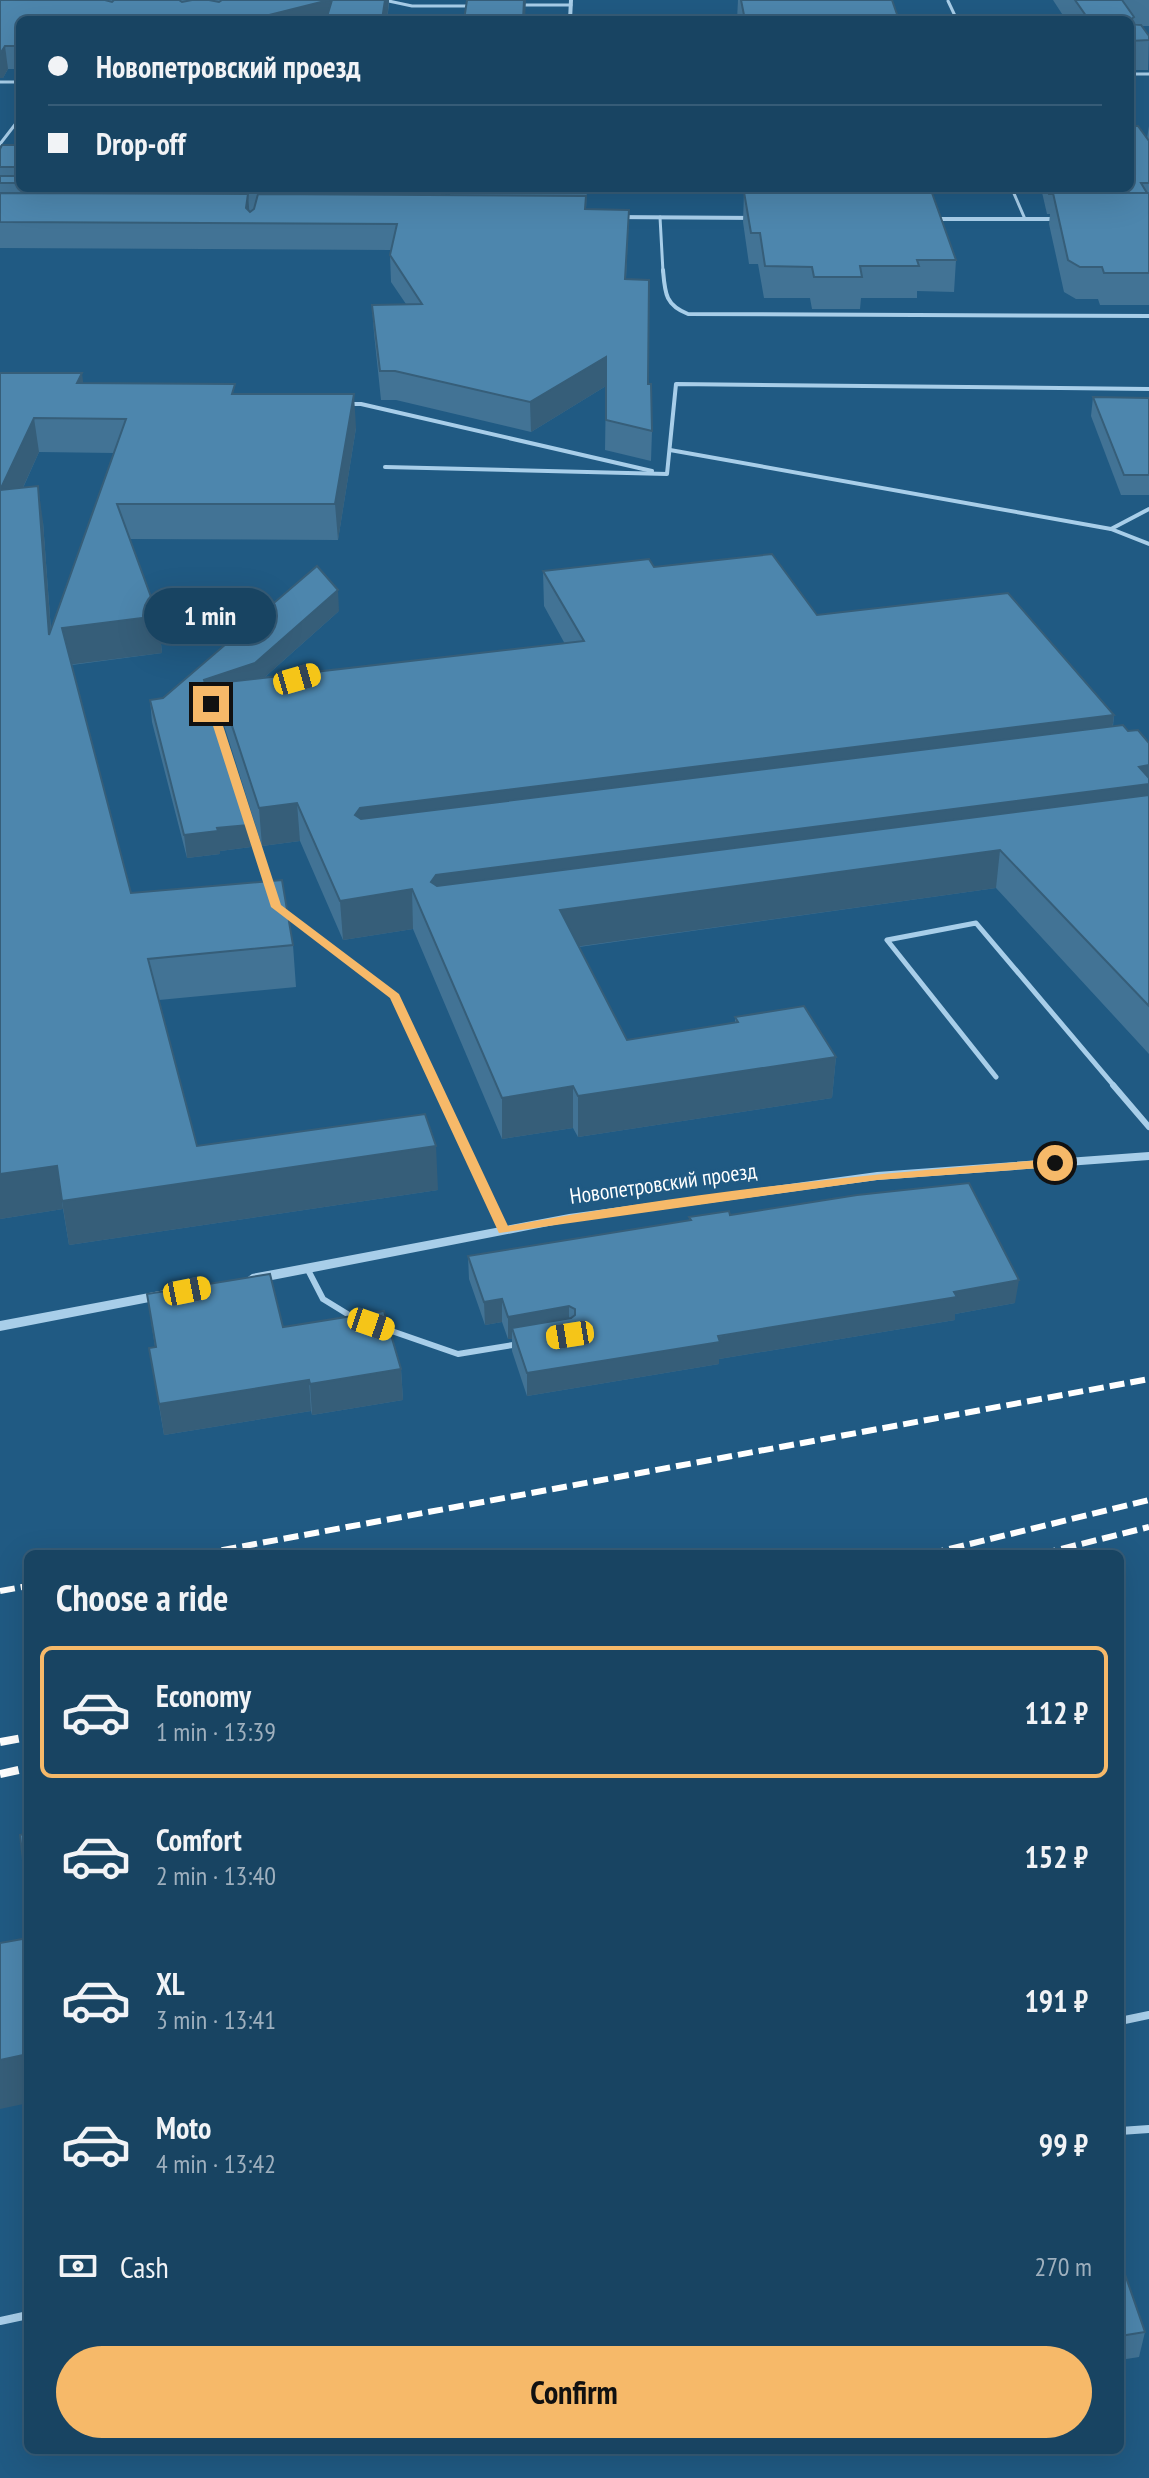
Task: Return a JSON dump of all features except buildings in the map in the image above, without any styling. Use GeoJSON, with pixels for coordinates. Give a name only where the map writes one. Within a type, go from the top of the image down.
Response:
{"type":"FeatureCollection","features":[{"type":"Feature","properties":{"kind":"street"},"geometry":{"type":"LineString","coordinates":[[600,217],[767,218]]}},
{"type":"Feature","properties":{"kind":"street"},"geometry":{"type":"LineString","coordinates":[[910,218],[1079,219]]}},
{"type":"Feature","properties":{"kind":"street","name":"Новопетровский проезд"},"geometry":{"type":"LineString","coordinates":[[233,1282],[569,1218],[877,1176],[1149,1156]]}},
{"type":"Feature","properties":{"kind":"street"},"geometry":{"type":"LineString","coordinates":[[0,1326],[187,1291]]}},
{"type":"Feature","properties":{"kind":"lane"},"geometry":{"type":"LineString","coordinates":[[381,0],[412,6],[476,6]]}},
{"type":"Feature","properties":{"kind":"lane"},"geometry":{"type":"LineString","coordinates":[[507,5],[571,3]]}},
{"type":"Feature","properties":{"kind":"lane"},"geometry":{"type":"LineString","coordinates":[[0,144],[16,124]]}},
{"type":"Feature","properties":{"kind":"lane"},"geometry":{"type":"LineString","coordinates":[[1013,192],[1025,219]]}},
{"type":"Feature","properties":{"kind":"lane"},"geometry":{"type":"LineString","coordinates":[[660,217],[665,296],[672,308],[688,314],[1149,316]]}},
{"type":"Feature","properties":{"kind":"lane"},"geometry":{"type":"LineString","coordinates":[[667,474],[676,384],[1149,389]]}},
{"type":"Feature","properties":{"kind":"lane"},"geometry":{"type":"LineString","coordinates":[[345,404],[361,404],[667,474]]}},
{"type":"Feature","properties":{"kind":"lane"},"geometry":{"type":"LineString","coordinates":[[670,450],[1111,529],[1149,544]]}},
{"type":"Feature","properties":{"kind":"lane"},"geometry":{"type":"LineString","coordinates":[[385,467],[667,474]]}},
{"type":"Feature","properties":{"kind":"lane"},"geometry":{"type":"LineString","coordinates":[[1111,529],[1149,509]]}},
{"type":"Feature","properties":{"kind":"lane"},"geometry":{"type":"LineString","coordinates":[[240,695],[211,704],[272,892]]}},
{"type":"Feature","properties":{"kind":"lane"},"geometry":{"type":"LineString","coordinates":[[276,907],[395,996],[503,1231]]}},
{"type":"Feature","properties":{"kind":"lane"},"geometry":{"type":"LineString","coordinates":[[996,1077],[887,940],[976,923],[1149,1127]]}},
{"type":"Feature","properties":{"kind":"lane"},"geometry":{"type":"LineString","coordinates":[[307,1268],[316,1294],[342,1314],[356,1319]]}},
{"type":"Feature","properties":{"kind":"lane"},"geometry":{"type":"LineString","coordinates":[[371,1324],[458,1354],[528,1342]]}},
{"type":"Feature","properties":{"kind":"lane"},"geometry":{"type":"LineString","coordinates":[[1124,2020],[1149,2015]]}},
{"type":"Feature","properties":{"kind":"lane"},"geometry":{"type":"LineString","coordinates":[[1124,2131],[1149,2129]]}},
{"type":"Feature","properties":{"kind":"lane"},"geometry":{"type":"LineString","coordinates":[[0,2321],[24,2316]]}},
{"type":"Feature","properties":{"kind":"railway"},"geometry":{"type":"LineString","coordinates":[[223,1550],[1149,1379]]}},
{"type":"Feature","properties":{"kind":"railway"},"geometry":{"type":"LineString","coordinates":[[945,1550],[1149,1500]]}},
{"type":"Feature","properties":{"kind":"railway"},"geometry":{"type":"LineString","coordinates":[[1057,1550],[1149,1527]]}},
{"type":"Feature","properties":{"kind":"railway"},"geometry":{"type":"LineString","coordinates":[[0,1591],[24,1587]]}},
{"type":"Feature","properties":{"kind":"railway"},"geometry":{"type":"LineString","coordinates":[[0,1742],[24,1738]]}},
{"type":"Feature","properties":{"kind":"railway"},"geometry":{"type":"LineString","coordinates":[[0,1774],[24,1769]]}},
{"type":"Feature","properties":{"kind":"route"},"geometry":{"type":"LineString","coordinates":[[211,704],[276,907],[395,996],[503,1231],[569,1218],[877,1176],[1055,1163]]}}]}
